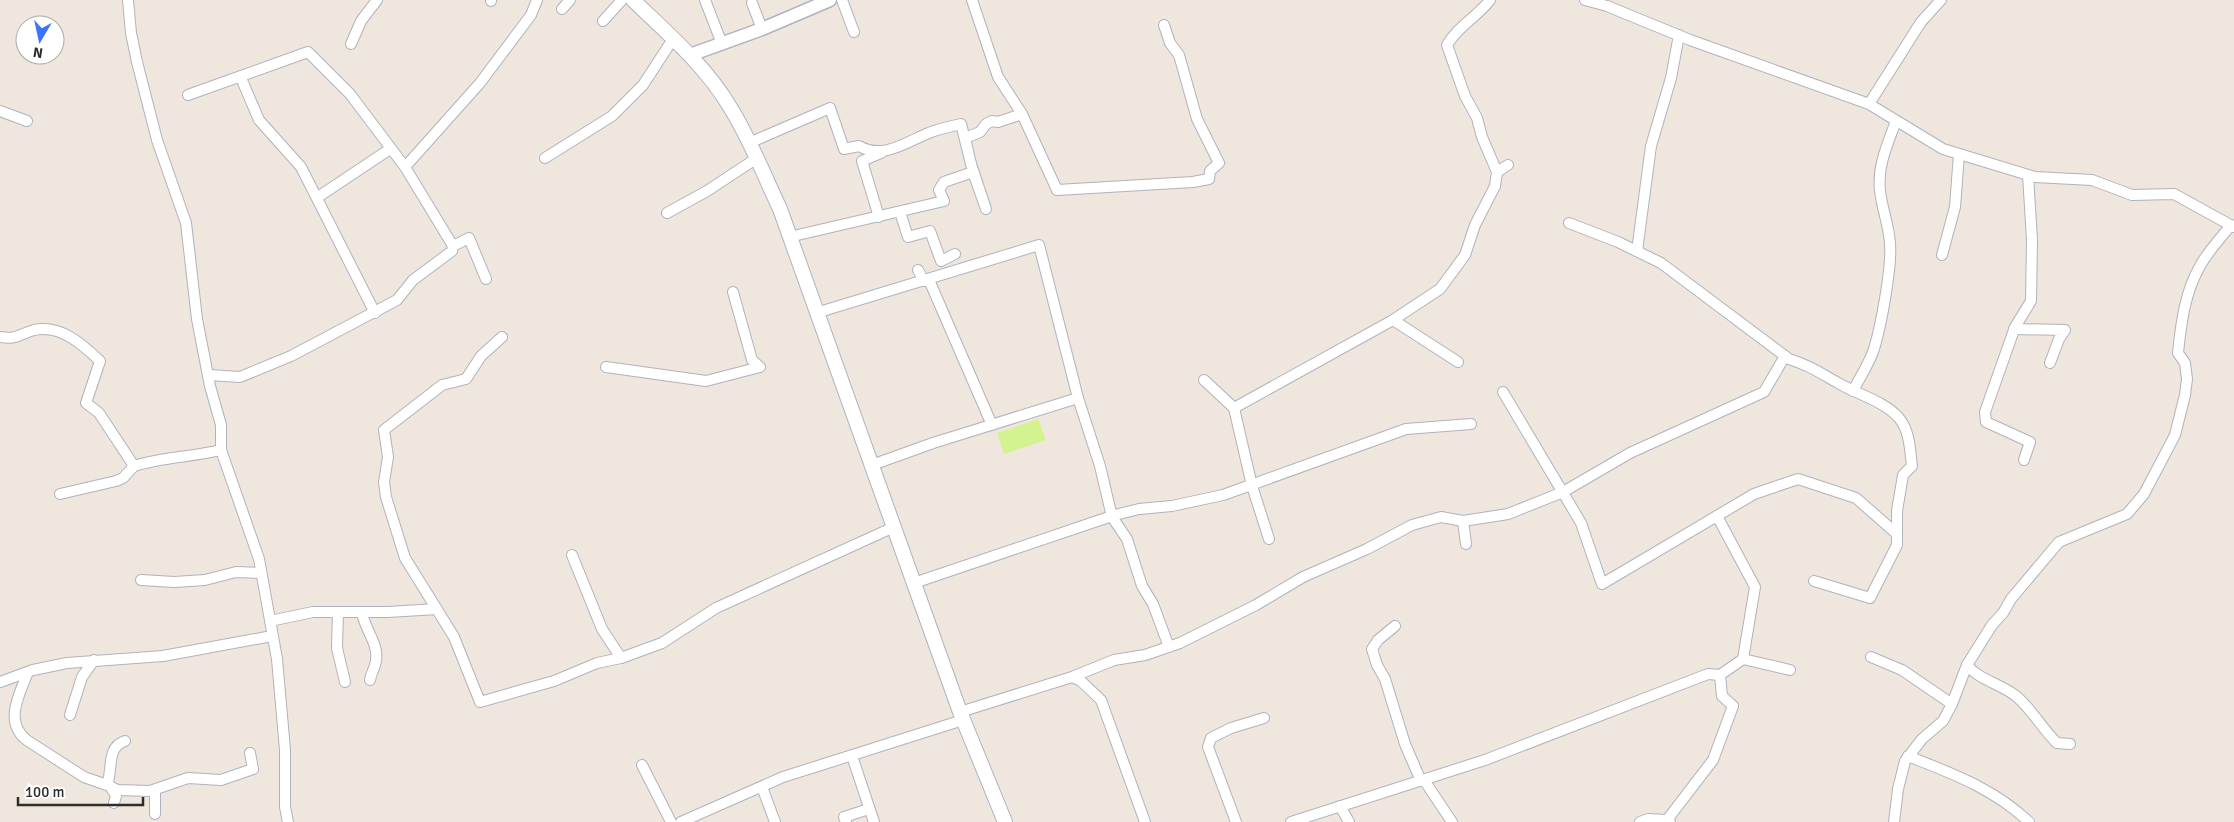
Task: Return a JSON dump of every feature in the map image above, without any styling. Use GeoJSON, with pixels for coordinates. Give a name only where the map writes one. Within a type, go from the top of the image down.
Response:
{"type":"FeatureCollection","features":[{"type":"Feature","properties":{"kind":"main road"},"geometry":{"type":"LineString","coordinates":[[633,0],[690,54],[729,105],[757,158],[789,237],[961,716],[1005,822]]}},
{"type":"Feature","properties":{"kind":"street"},"geometry":{"type":"LineString","coordinates":[[128,0],[131,33],[137,62],[157,140],[186,223],[197,319],[210,386],[221,424],[221,450],[249,530],[261,573],[278,659],[288,822]]}},
{"type":"Feature","properties":{"kind":"street"},"geometry":{"type":"LineString","coordinates":[[351,44],[361,21],[377,0]]}},
{"type":"Feature","properties":{"kind":"street"},"geometry":{"type":"LineString","coordinates":[[405,167],[480,84],[531,15],[537,0]]}},
{"type":"Feature","properties":{"kind":"street"},"geometry":{"type":"LineString","coordinates":[[562,10],[570,0]]}},
{"type":"Feature","properties":{"kind":"street"},"geometry":{"type":"LineString","coordinates":[[603,21],[622,0]]}},
{"type":"Feature","properties":{"kind":"street"},"geometry":{"type":"LineString","coordinates":[[705,0],[722,44]]}},
{"type":"Feature","properties":{"kind":"street"},"geometry":{"type":"LineString","coordinates":[[690,54],[762,29],[830,0]]}},
{"type":"Feature","properties":{"kind":"street"},"geometry":{"type":"LineString","coordinates":[[842,0],[854,32]]}},
{"type":"Feature","properties":{"kind":"street"},"geometry":{"type":"LineString","coordinates":[[972,0],[998,76],[1022,114],[1057,190],[1193,182],[1209,179],[1210,171],[1219,164],[1197,119],[1179,55],[1170,43],[1164,24]]}},
{"type":"Feature","properties":{"kind":"street"},"geometry":{"type":"LineString","coordinates":[[1234,408],[1393,320],[1440,289],[1465,255],[1475,225],[1495,186],[1497,172],[1482,137],[1477,118],[1465,96],[1447,45],[1454,33],[1482,10],[1490,0]]}},
{"type":"Feature","properties":{"kind":"street"},"geometry":{"type":"LineString","coordinates":[[1585,0],[1607,6],[1679,35],[1868,104],[1943,150],[2028,175],[2092,180],[2132,195],[2174,194],[2233,226],[2200,266],[2186,300],[2180,324],[2178,353],[2185,363],[2187,379],[2185,394],[2175,435],[2144,494],[2127,514],[2059,542],[1992,624],[1967,665],[1952,704],[1942,721],[1922,739],[1908,756],[1898,789],[1894,822]]}},
{"type":"Feature","properties":{"kind":"street"},"geometry":{"type":"LineString","coordinates":[[1868,104],[1921,22],[1941,0]]}},
{"type":"Feature","properties":{"kind":"street"},"geometry":{"type":"LineString","coordinates":[[752,2],[762,29]]}},
{"type":"Feature","properties":{"kind":"street"},"geometry":{"type":"LineString","coordinates":[[1637,251],[1651,146],[1671,78],[1679,35]]}},
{"type":"Feature","properties":{"kind":"street"},"geometry":{"type":"LineString","coordinates":[[544,158],[612,116],[643,84],[673,39]]}},
{"type":"Feature","properties":{"kind":"street"},"geometry":{"type":"LineString","coordinates":[[188,95],[241,78],[308,52],[350,94],[405,167],[453,246]]}},
{"type":"Feature","properties":{"kind":"street"},"geometry":{"type":"LineString","coordinates":[[241,78],[259,120],[301,167],[375,312]]}},
{"type":"Feature","properties":{"kind":"street"},"geometry":{"type":"LineString","coordinates":[[749,143],[830,108],[844,149],[859,146],[868,151],[884,151]]}},
{"type":"Feature","properties":{"kind":"street"},"geometry":{"type":"LineString","coordinates":[[0,111],[26,121]]}},
{"type":"Feature","properties":{"kind":"street"},"geometry":{"type":"LineString","coordinates":[[971,164],[965,138],[980,132],[986,124],[992,121],[998,122],[1022,114]]}},
{"type":"Feature","properties":{"kind":"street"},"geometry":{"type":"LineString","coordinates":[[1854,391],[1874,350],[1886,289],[1890,245],[1886,212],[1880,192],[1880,171],[1884,153],[1896,121]]}},
{"type":"Feature","properties":{"kind":"street"},"geometry":{"type":"LineString","coordinates":[[789,237],[879,217],[944,201],[939,190],[944,182],[973,172],[986,209],[971,164],[961,124],[933,131],[862,161],[879,217]]}},
{"type":"Feature","properties":{"kind":"street"},"geometry":{"type":"LineString","coordinates":[[318,198],[390,149]]}},
{"type":"Feature","properties":{"kind":"street"},"geometry":{"type":"LineString","coordinates":[[1942,255],[1955,207],[1959,154]]}},
{"type":"Feature","properties":{"kind":"street"},"geometry":{"type":"LineString","coordinates":[[667,212],[707,191],[757,158]]}},
{"type":"Feature","properties":{"kind":"street"},"geometry":{"type":"LineString","coordinates":[[1497,172],[1508,165]]}},
{"type":"Feature","properties":{"kind":"street"},"geometry":{"type":"LineString","coordinates":[[2024,460],[2030,442],[1986,422],[1985,412],[2014,329],[2031,301],[2032,240],[2028,175]]}},
{"type":"Feature","properties":{"kind":"street"},"geometry":{"type":"LineString","coordinates":[[900,212],[908,237],[930,231],[941,261],[955,254]]}},
{"type":"Feature","properties":{"kind":"street"},"geometry":{"type":"LineString","coordinates":[[1569,223],[1661,263],[1785,356],[1812,366],[1854,391],[1885,406],[1900,419],[1908,436],[1912,466],[1903,475],[1897,511],[1897,545],[1870,598],[1814,581]]}},
{"type":"Feature","properties":{"kind":"street"},"geometry":{"type":"LineString","coordinates":[[209,375],[240,377],[291,356],[375,312],[397,300],[413,280],[452,251],[453,246],[469,238],[486,279]]}},
{"type":"Feature","properties":{"kind":"street"},"geometry":{"type":"LineString","coordinates":[[816,313],[1039,245],[1078,398],[1100,466],[1112,517],[1127,539],[1142,586],[1153,604],[1169,647]]}},
{"type":"Feature","properties":{"kind":"street"},"geometry":{"type":"LineString","coordinates":[[918,270],[926,281],[992,425]]}},
{"type":"Feature","properties":{"kind":"street"},"geometry":{"type":"LineString","coordinates":[[606,367],[706,380],[760,367],[752,360],[733,292]]}},
{"type":"Feature","properties":{"kind":"street"},"geometry":{"type":"LineString","coordinates":[[1393,320],[1458,362]]}},
{"type":"Feature","properties":{"kind":"street"},"geometry":{"type":"LineString","coordinates":[[2014,329],[2065,330],[2059,339],[2050,363]]}},
{"type":"Feature","properties":{"kind":"street"},"geometry":{"type":"LineString","coordinates":[[0,337],[12,339],[36,330],[56,332],[82,343],[100,361],[86,403],[99,413],[134,466]]}},
{"type":"Feature","properties":{"kind":"street"},"geometry":{"type":"LineString","coordinates":[[502,337],[481,356],[466,379],[442,384],[384,430],[388,457],[388,472],[384,482],[389,508],[405,558],[454,637],[480,702],[554,681],[597,664],[621,658],[662,643],[716,608],[894,527]]}},
{"type":"Feature","properties":{"kind":"street"},"geometry":{"type":"LineString","coordinates":[[681,822],[782,776],[852,756],[1072,677],[1114,660],[1145,655],[1169,647],[1221,624],[1303,577],[1367,549],[1412,525],[1440,517],[1462,521],[1508,514],[1563,492],[1630,453],[1764,392],[1785,356]]}},
{"type":"Feature","properties":{"kind":"street"},"geometry":{"type":"LineString","coordinates":[[1204,380],[1234,408],[1252,486],[1269,538]]}},
{"type":"Feature","properties":{"kind":"street"},"geometry":{"type":"LineString","coordinates":[[1503,392],[1581,523],[1602,584],[1754,494],[1798,479],[1856,498],[1897,534]]}},
{"type":"Feature","properties":{"kind":"street"},"geometry":{"type":"LineString","coordinates":[[872,466],[1078,398]]}},
{"type":"Feature","properties":{"kind":"street"},"geometry":{"type":"LineString","coordinates":[[914,583],[1139,509],[1172,506],[1252,486],[1406,429],[1471,424]]}},
{"type":"Feature","properties":{"kind":"street"},"geometry":{"type":"LineString","coordinates":[[60,494],[116,481],[123,478],[134,466],[151,460],[206,454],[221,450]]}},
{"type":"Feature","properties":{"kind":"street"},"geometry":{"type":"LineString","coordinates":[[1291,822],[1485,760],[1708,674],[1720,675],[1743,659],[1755,587],[1717,516]]}},
{"type":"Feature","properties":{"kind":"street"},"geometry":{"type":"LineString","coordinates":[[1462,521],[1466,544]]}},
{"type":"Feature","properties":{"kind":"street"},"geometry":{"type":"LineString","coordinates":[[572,555],[602,629],[621,658]]}},
{"type":"Feature","properties":{"kind":"street"},"geometry":{"type":"LineString","coordinates":[[141,580],[174,582],[205,580],[236,572],[261,573]]}},
{"type":"Feature","properties":{"kind":"street"},"geometry":{"type":"LineString","coordinates":[[270,621],[313,612],[438,609]]}},
{"type":"Feature","properties":{"kind":"street"},"geometry":{"type":"LineString","coordinates":[[338,612],[337,648],[345,682]]}},
{"type":"Feature","properties":{"kind":"street"},"geometry":{"type":"LineString","coordinates":[[362,612],[363,624],[376,649],[376,662],[370,680]]}},
{"type":"Feature","properties":{"kind":"street"},"geometry":{"type":"LineString","coordinates":[[1395,626],[1378,640],[1372,649],[1377,664],[1386,679],[1405,744],[1422,781],[1452,822]]}},
{"type":"Feature","properties":{"kind":"street"},"geometry":{"type":"LineString","coordinates":[[19,697],[5,680],[28,672],[67,663],[163,656],[272,636]]}},
{"type":"Feature","properties":{"kind":"street"},"geometry":{"type":"LineString","coordinates":[[1871,656],[1902,670],[1952,704]]}},
{"type":"Feature","properties":{"kind":"street"},"geometry":{"type":"LineString","coordinates":[[1743,659],[1790,670]]}},
{"type":"Feature","properties":{"kind":"street"},"geometry":{"type":"LineString","coordinates":[[70,715],[82,677],[94,660]]}},
{"type":"Feature","properties":{"kind":"street"},"geometry":{"type":"LineString","coordinates":[[1967,665],[1974,674],[1989,680],[2016,696],[2057,743],[2070,744]]}},
{"type":"Feature","properties":{"kind":"street"},"geometry":{"type":"LineString","coordinates":[[28,672],[14,717],[19,734],[84,777],[118,790],[155,790],[188,778],[221,780],[244,774],[253,769],[250,753]]}},
{"type":"Feature","properties":{"kind":"street"},"geometry":{"type":"LineString","coordinates":[[1640,822],[1648,819],[1669,821],[1713,760],[1733,706],[1722,696],[1720,675]]}},
{"type":"Feature","properties":{"kind":"street"},"geometry":{"type":"LineString","coordinates":[[1072,677],[1081,681],[1101,700],[1144,822]]}},
{"type":"Feature","properties":{"kind":"street"},"geometry":{"type":"LineString","coordinates":[[1236,822],[1208,747],[1211,738],[1231,728],[1264,718]]}},
{"type":"Feature","properties":{"kind":"street"},"geometry":{"type":"LineString","coordinates":[[114,803],[116,796],[109,786],[112,755],[116,746],[125,741]]}},
{"type":"Feature","properties":{"kind":"street"},"geometry":{"type":"LineString","coordinates":[[852,756],[874,822]]}},
{"type":"Feature","properties":{"kind":"street"},"geometry":{"type":"LineString","coordinates":[[1908,756],[1952,772],[1993,794],[2011,805],[2029,822]]}},
{"type":"Feature","properties":{"kind":"street"},"geometry":{"type":"LineString","coordinates":[[642,765],[671,822]]}},
{"type":"Feature","properties":{"kind":"street"},"geometry":{"type":"LineString","coordinates":[[762,786],[775,822]]}},
{"type":"Feature","properties":{"kind":"street"},"geometry":{"type":"LineString","coordinates":[[155,790],[155,814]]}},
{"type":"Feature","properties":{"kind":"street"},"geometry":{"type":"LineString","coordinates":[[1340,806],[1349,822]]}},
{"type":"Feature","properties":{"kind":"street"},"geometry":{"type":"LineString","coordinates":[[846,822],[844,817],[869,809]]}},
{"type":"Feature","properties":{"kind":"green space"},"geometry":{"type":"Polygon","coordinates":[[[1038,419],[1046,440],[1004,454],[997,433],[1038,419]]]}}]}
